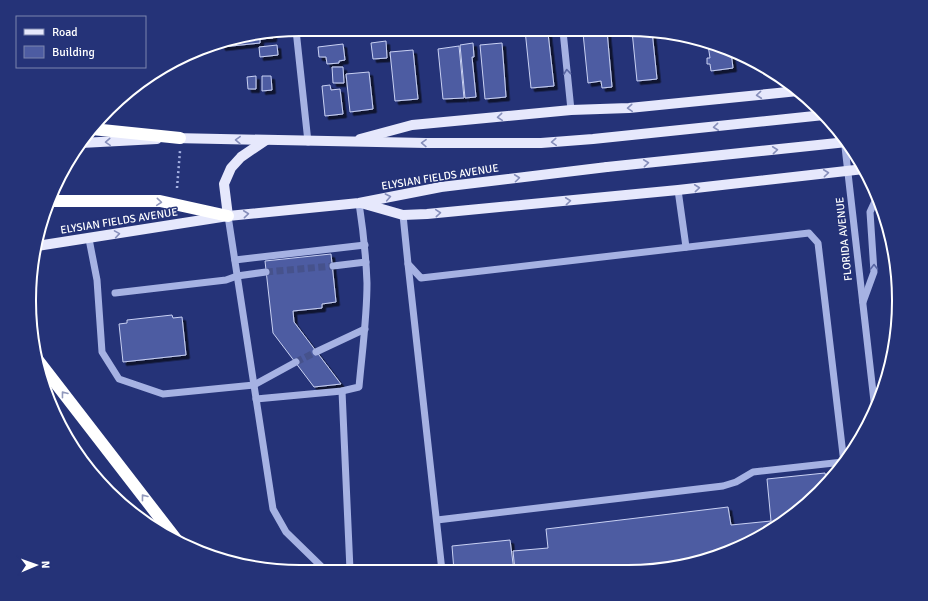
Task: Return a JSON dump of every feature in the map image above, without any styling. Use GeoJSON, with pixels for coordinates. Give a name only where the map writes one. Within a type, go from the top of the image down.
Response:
{"type":"FeatureCollection","features":[{"type":"Feature","properties":{"kind":"highway"},"geometry":{"type":"LineString","coordinates":[[99,130],[180,138]]}},
{"type":"Feature","properties":{"kind":"highway"},"geometry":{"type":"LineString","coordinates":[[55,201],[160,201],[228,216]]}},
{"type":"Feature","properties":{"kind":"highway"},"geometry":{"type":"LineString","coordinates":[[45,370],[170,531]]}},
{"type":"Feature","properties":{"kind":"main road"},"geometry":{"type":"LineString","coordinates":[[348,142],[412,125],[571,110],[630,108],[790,92]]}},
{"type":"Feature","properties":{"kind":"main road"},"geometry":{"type":"LineString","coordinates":[[89,143],[180,138],[308,142],[487,144],[541,143],[817,116]]}},
{"type":"Feature","properties":{"kind":"main road"},"geometry":{"type":"LineString","coordinates":[[228,216],[224,184],[231,168],[241,157],[266,140]]}},
{"type":"Feature","properties":{"kind":"main road","name":"ELYSIAN FIELDS AVENUE"},"geometry":{"type":"LineString","coordinates":[[42,245],[228,216],[359,202],[441,187],[607,167],[840,143]]}},
{"type":"Feature","properties":{"kind":"main road"},"geometry":{"type":"LineString","coordinates":[[359,202],[404,215],[678,190],[858,170]]}},
{"type":"Feature","properties":{"kind":"street"},"geometry":{"type":"LineString","coordinates":[[297,36],[308,142]]}},
{"type":"Feature","properties":{"kind":"street"},"geometry":{"type":"LineString","coordinates":[[564,36],[571,110]]}},
{"type":"Feature","properties":{"kind":"street","name":"FLORIDA AVENUE"},"geometry":{"type":"LineString","coordinates":[[846,152],[874,398]]}},
{"type":"Feature","properties":{"kind":"street"},"geometry":{"type":"LineString","coordinates":[[678,190],[686,247]]}},
{"type":"Feature","properties":{"kind":"street"},"geometry":{"type":"LineString","coordinates":[[256,399],[359,388],[365,329],[367,282],[365,245],[359,202]]}},
{"type":"Feature","properties":{"kind":"street","name":"FLORIDA AVENUE"},"geometry":{"type":"LineString","coordinates":[[863,304],[874,272],[870,212],[874,204]]}},
{"type":"Feature","properties":{"kind":"street"},"geometry":{"type":"LineString","coordinates":[[404,215],[408,264],[442,565]]}},
{"type":"Feature","properties":{"kind":"street"},"geometry":{"type":"LineString","coordinates":[[228,216],[273,509],[286,532],[320,565]]}},
{"type":"Feature","properties":{"kind":"street"},"geometry":{"type":"LineString","coordinates":[[408,264],[421,278],[809,233],[818,243],[844,451]]}},
{"type":"Feature","properties":{"kind":"street"},"geometry":{"type":"LineString","coordinates":[[89,239],[97,280],[102,352],[119,379],[163,394],[254,384],[296,362]]}},
{"type":"Feature","properties":{"kind":"street"},"geometry":{"type":"LineString","coordinates":[[235,260],[365,245]]}},
{"type":"Feature","properties":{"kind":"street"},"geometry":{"type":"LineString","coordinates":[[333,266],[366,262]]}},
{"type":"Feature","properties":{"kind":"street"},"geometry":{"type":"LineString","coordinates":[[115,293],[226,280],[237,276],[266,272]]}},
{"type":"Feature","properties":{"kind":"street"},"geometry":{"type":"LineString","coordinates":[[316,352],[365,329]]}},
{"type":"Feature","properties":{"kind":"street"},"geometry":{"type":"LineString","coordinates":[[342,391],[350,565]]}},
{"type":"Feature","properties":{"kind":"street"},"geometry":{"type":"LineString","coordinates":[[437,520],[723,486],[736,482],[752,472],[838,460]]}},
{"type":"Feature","properties":{"kind":"path"},"geometry":{"type":"LineString","coordinates":[[178,188],[180,151]]}},
{"type":"Feature","properties":{"kind":"building"},"geometry":{"type":"Polygon","coordinates":[[[526,36],[548,36],[554,86],[531,88],[526,36]]]}},
{"type":"Feature","properties":{"kind":"building"},"geometry":{"type":"Polygon","coordinates":[[[583,36],[607,36],[612,87],[602,88],[601,81],[588,83],[583,36]]]}},
{"type":"Feature","properties":{"kind":"building"},"geometry":{"type":"Polygon","coordinates":[[[633,36],[653,37],[657,79],[637,81],[633,36]]]}},
{"type":"Feature","properties":{"kind":"building"},"geometry":{"type":"Polygon","coordinates":[[[260,39],[260,43],[227,46],[260,39]]]}},
{"type":"Feature","properties":{"kind":"building"},"geometry":{"type":"Polygon","coordinates":[[[386,41],[387,58],[373,59],[371,43],[386,41]]]}},
{"type":"Feature","properties":{"kind":"building"},"geometry":{"type":"Polygon","coordinates":[[[473,43],[474,57],[472,57],[476,97],[465,98],[460,45],[473,43]]]}},
{"type":"Feature","properties":{"kind":"building"},"geometry":{"type":"Polygon","coordinates":[[[502,43],[506,97],[485,99],[480,45],[502,43]]]}},
{"type":"Feature","properties":{"kind":"building"},"geometry":{"type":"Polygon","coordinates":[[[343,44],[345,60],[339,61],[339,63],[327,64],[326,57],[319,57],[318,47],[343,44]]]}},
{"type":"Feature","properties":{"kind":"building"},"geometry":{"type":"Polygon","coordinates":[[[277,45],[278,55],[260,57],[259,47],[277,45]]]}},
{"type":"Feature","properties":{"kind":"building"},"geometry":{"type":"Polygon","coordinates":[[[459,46],[464,98],[443,99],[438,49],[459,46]]]}},
{"type":"Feature","properties":{"kind":"building"},"geometry":{"type":"Polygon","coordinates":[[[709,49],[732,57],[733,68],[711,71],[710,64],[707,64],[707,58],[710,58],[709,49]]]}},
{"type":"Feature","properties":{"kind":"building"},"geometry":{"type":"Polygon","coordinates":[[[413,50],[418,99],[395,101],[390,52],[413,50]]]}},
{"type":"Feature","properties":{"kind":"building"},"geometry":{"type":"Polygon","coordinates":[[[332,67],[343,67],[344,83],[333,83],[332,67]]]}},
{"type":"Feature","properties":{"kind":"building"},"geometry":{"type":"Polygon","coordinates":[[[369,72],[373,109],[350,112],[346,74],[369,72]]]}},
{"type":"Feature","properties":{"kind":"building"},"geometry":{"type":"Polygon","coordinates":[[[256,76],[256,89],[248,89],[247,77],[256,76]]]}},
{"type":"Feature","properties":{"kind":"building"},"geometry":{"type":"Polygon","coordinates":[[[262,76],[271,76],[272,90],[262,91],[262,76]]]}},
{"type":"Feature","properties":{"kind":"building"},"geometry":{"type":"Polygon","coordinates":[[[330,85],[331,90],[340,89],[343,114],[325,116],[322,86],[330,85]]]}},
{"type":"Feature","properties":{"kind":"building"},"geometry":{"type":"Polygon","coordinates":[[[331,254],[336,302],[322,304],[322,308],[293,311],[294,322],[341,384],[314,387],[273,333],[265,261],[331,254]]]}},
{"type":"Feature","properties":{"kind":"building"},"geometry":{"type":"Polygon","coordinates":[[[172,315],[173,318],[182,317],[186,355],[123,362],[119,324],[127,323],[127,320],[172,315]]]}},
{"type":"Feature","properties":{"kind":"building"},"geometry":{"type":"Polygon","coordinates":[[[825,473],[825,476],[815,488],[789,510],[760,530],[729,545],[696,556],[662,563],[628,565],[514,565],[513,551],[548,548],[546,529],[728,507],[731,525],[771,521],[767,479],[825,473]]]}},
{"type":"Feature","properties":{"kind":"building"},"geometry":{"type":"Polygon","coordinates":[[[510,540],[513,565],[454,565],[452,546],[510,540]]]}},
{"type":"Feature","properties":{"kind":"tunnel"},"geometry":{"type":"LineString","coordinates":[[266,272],[333,266]]}},
{"type":"Feature","properties":{"kind":"tunnel"},"geometry":{"type":"LineString","coordinates":[[296,362],[316,352]]}}]}
